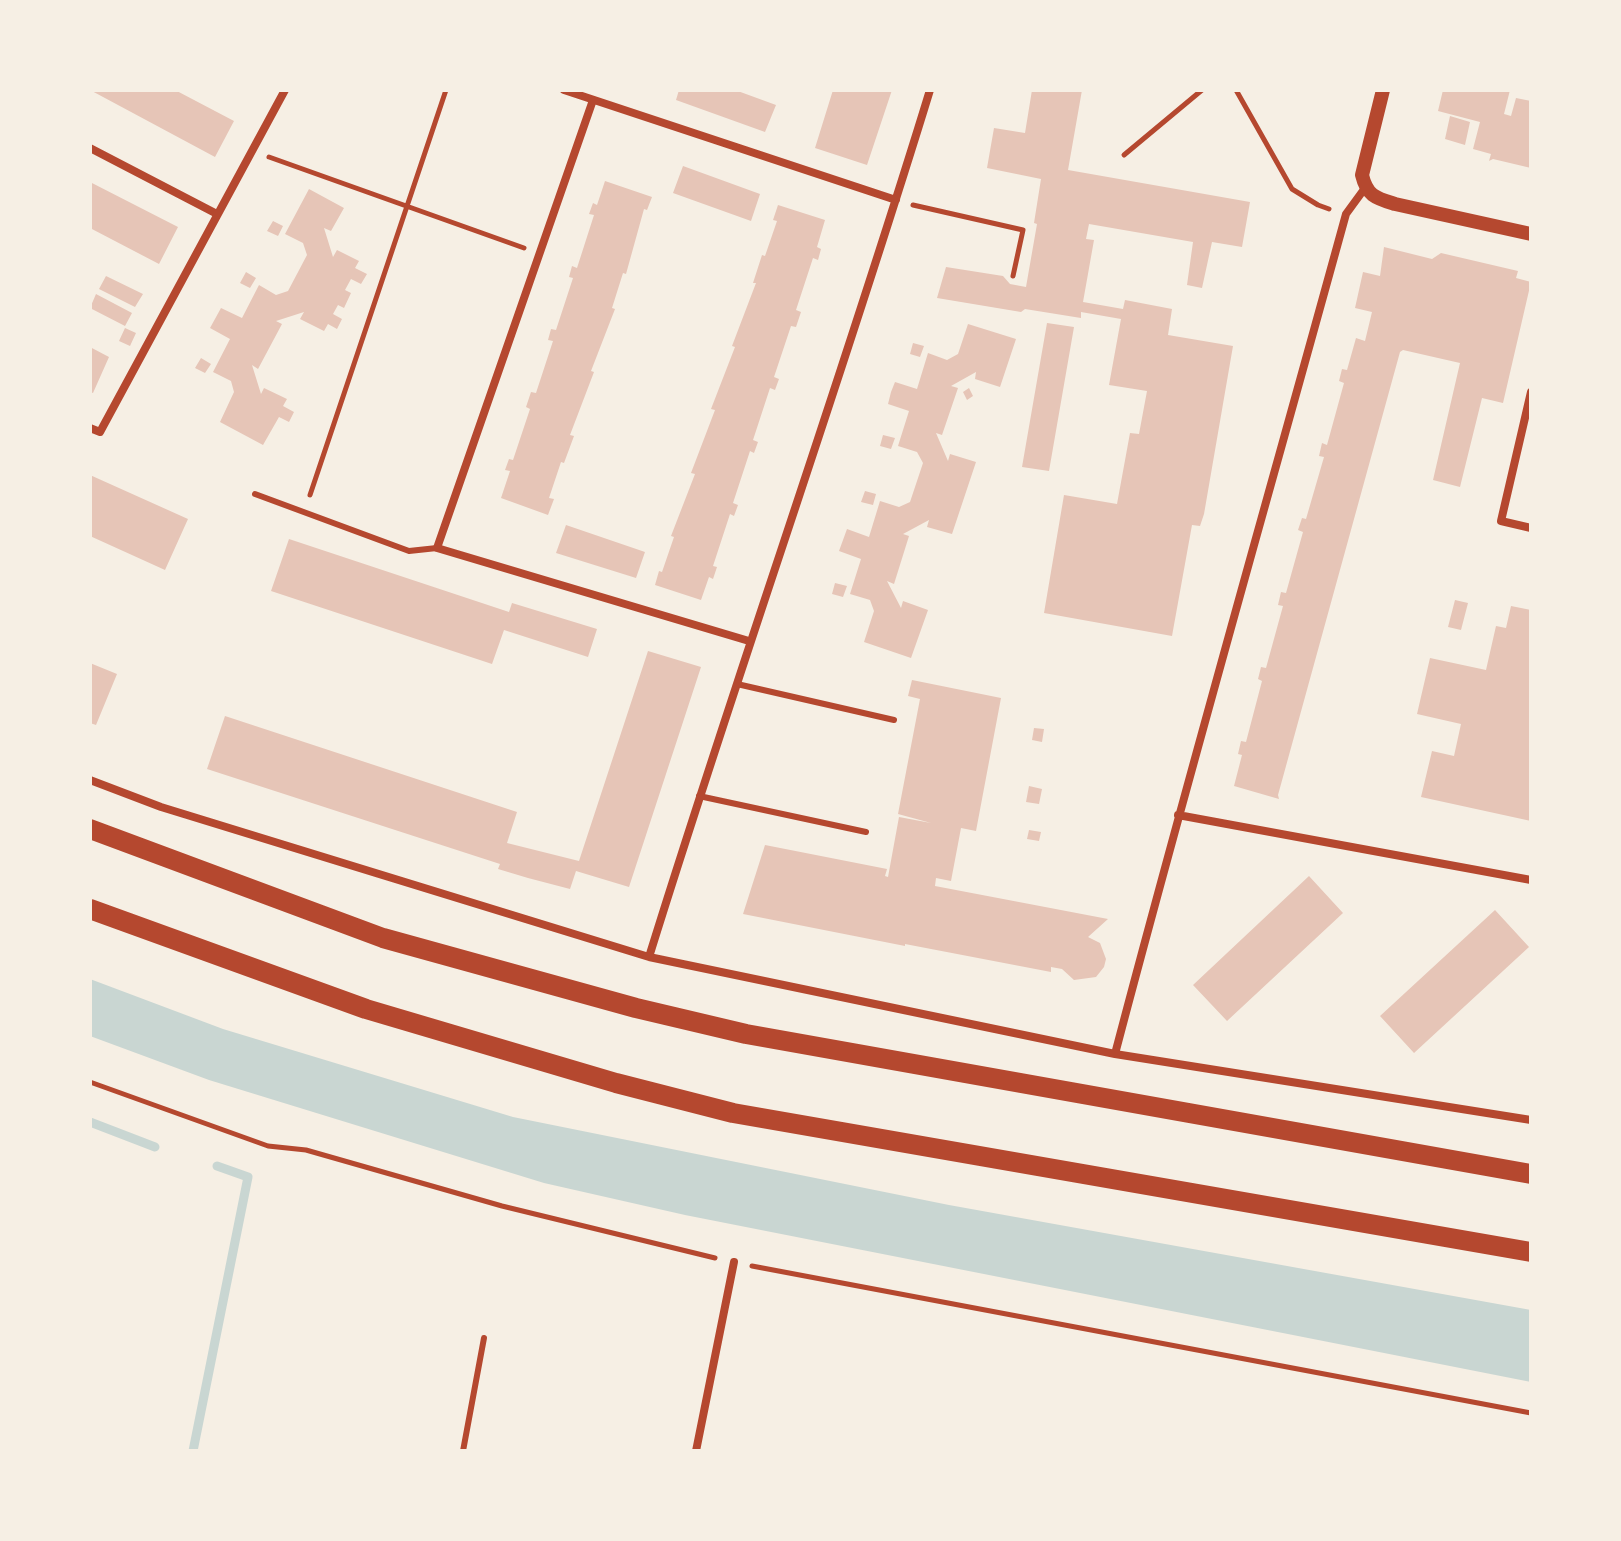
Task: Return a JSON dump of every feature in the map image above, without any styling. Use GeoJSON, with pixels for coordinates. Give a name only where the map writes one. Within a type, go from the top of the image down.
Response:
{"type":"FeatureCollection","features":[{"type":"Feature","properties":{"kind":"main road"},"geometry":{"type":"LineString","coordinates":[[90,829],[383,938],[636,1008],[746,1034],[1531,1174]]}},
{"type":"Feature","properties":{"kind":"main road"},"geometry":{"type":"LineString","coordinates":[[90,909],[366,1009],[616,1083],[733,1113],[1531,1252]]}},
{"type":"Feature","properties":{"kind":"street"},"geometry":{"type":"LineString","coordinates":[[90,428],[100,432],[285,90]]}},
{"type":"Feature","properties":{"kind":"street"},"geometry":{"type":"LineString","coordinates":[[564,90],[896,200]]}},
{"type":"Feature","properties":{"kind":"street"},"geometry":{"type":"LineString","coordinates":[[649,957],[930,90]]}},
{"type":"Feature","properties":{"kind":"street"},"geometry":{"type":"LineString","coordinates":[[1383,90],[1362,175],[1365,188],[1377,198],[1395,204],[1531,234]]}},
{"type":"Feature","properties":{"kind":"street"},"geometry":{"type":"LineString","coordinates":[[593,100],[437,548],[749,641]]}},
{"type":"Feature","properties":{"kind":"street"},"geometry":{"type":"LineString","coordinates":[[90,148],[217,214]]}},
{"type":"Feature","properties":{"kind":"street"},"geometry":{"type":"LineString","coordinates":[[1115,1054],[1178,815],[1221,673],[1346,214],[1365,188]]}},
{"type":"Feature","properties":{"kind":"street"},"geometry":{"type":"LineString","coordinates":[[1531,392],[1501,521],[1531,528]]}},
{"type":"Feature","properties":{"kind":"street"},"geometry":{"type":"LineString","coordinates":[[90,780],[161,807],[649,957],[1115,1054],[1531,1120]]}},
{"type":"Feature","properties":{"kind":"street"},"geometry":{"type":"LineString","coordinates":[[1178,815],[1531,880]]}},
{"type":"Feature","properties":{"kind":"street"},"geometry":{"type":"LineString","coordinates":[[696,1451],[734,1262]]}},
{"type":"Feature","properties":{"kind":"lane"},"geometry":{"type":"LineString","coordinates":[[255,494],[409,551],[437,548]]}},
{"type":"Feature","properties":{"kind":"lane"},"geometry":{"type":"LineString","coordinates":[[737,684],[894,720]]}},
{"type":"Feature","properties":{"kind":"lane"},"geometry":{"type":"LineString","coordinates":[[699,796],[866,832]]}},
{"type":"Feature","properties":{"kind":"lane"},"geometry":{"type":"LineString","coordinates":[[463,1451],[484,1338]]}},
{"type":"Feature","properties":{"kind":"path"},"geometry":{"type":"LineString","coordinates":[[304,512],[446,90]]}},
{"type":"Feature","properties":{"kind":"path"},"geometry":{"type":"LineString","coordinates":[[1124,155],[1202,90]]}},
{"type":"Feature","properties":{"kind":"path"},"geometry":{"type":"LineString","coordinates":[[1236,90],[1292,189],[1318,205],[1346,214]]}},
{"type":"Feature","properties":{"kind":"path"},"geometry":{"type":"LineString","coordinates":[[252,151],[540,253]]}},
{"type":"Feature","properties":{"kind":"path"},"geometry":{"type":"LineString","coordinates":[[896,200],[1023,230],[1013,276]]}},
{"type":"Feature","properties":{"kind":"path"},"geometry":{"type":"LineString","coordinates":[[90,1082],[268,1146],[306,1150],[515,1210],[734,1262],[1531,1413]]}},
{"type":"Feature","properties":{"kind":"shaded area"},"geometry":{"type":"Polygon","coordinates":[[[90,979],[223,1029],[513,1117],[949,1205],[1531,1310],[1531,1382],[685,1215],[544,1183],[209,1080],[90,1036],[90,979]]]}},
{"type":"Feature","properties":{"kind":"building"},"geometry":{"type":"Polygon","coordinates":[[[90,90],[175,90],[234,121],[215,157],[90,90]]]}},
{"type":"Feature","properties":{"kind":"building"},"geometry":{"type":"Polygon","coordinates":[[[679,90],[735,90],[776,105],[765,132],[676,100],[679,90]]]}},
{"type":"Feature","properties":{"kind":"building"},"geometry":{"type":"Polygon","coordinates":[[[833,90],[892,90],[867,165],[815,148],[833,90]]]}},
{"type":"Feature","properties":{"kind":"building"},"geometry":{"type":"Polygon","coordinates":[[[1032,90],[1082,90],[1068,170],[1250,202],[1242,247],[1212,242],[1202,288],[1187,285],[1193,242],[1089,224],[1086,239],[1094,240],[1083,302],[1123,309],[1125,300],[1172,309],[1168,335],[1233,346],[1204,514],[1200,526],[1192,525],[1172,636],[1044,613],[1064,495],[1117,504],[1130,433],[1139,434],[1147,391],[1109,385],[1121,319],[1081,312],[1081,318],[1025,309],[1021,312],[937,298],[946,267],[1003,276],[1010,284],[1026,287],[1041,179],[987,168],[994,128],[1025,133],[1032,90]]]}},
{"type":"Feature","properties":{"kind":"building"},"geometry":{"type":"Polygon","coordinates":[[[1443,90],[1510,90],[1504,114],[1511,116],[1516,98],[1531,101],[1531,168],[1493,159],[1489,161],[1491,154],[1473,149],[1480,122],[1438,111],[1443,90]]]}},
{"type":"Feature","properties":{"kind":"building"},"geometry":{"type":"Polygon","coordinates":[[[1450,116],[1470,122],[1465,145],[1445,139],[1450,116]]]}},
{"type":"Feature","properties":{"kind":"building"},"geometry":{"type":"Polygon","coordinates":[[[683,166],[760,194],[751,221],[673,193],[683,166]]]}},
{"type":"Feature","properties":{"kind":"building"},"geometry":{"type":"Polygon","coordinates":[[[605,181],[652,197],[647,210],[644,209],[626,274],[623,273],[612,308],[615,309],[570,435],[574,436],[549,498],[554,499],[548,515],[501,498],[510,471],[505,470],[509,459],[513,460],[530,409],[526,407],[531,392],[536,393],[553,341],[548,340],[551,329],[556,330],[573,278],[569,277],[572,266],[577,268],[594,215],[589,214],[593,203],[597,205],[605,181]]]}},
{"type":"Feature","properties":{"kind":"building"},"geometry":{"type":"Polygon","coordinates":[[[90,182],[178,227],[159,264],[90,228],[90,182]]]}},
{"type":"Feature","properties":{"kind":"building"},"geometry":{"type":"Polygon","coordinates":[[[309,189],[344,208],[331,231],[324,228],[333,257],[337,250],[359,261],[355,268],[367,274],[361,284],[351,279],[345,290],[351,293],[344,308],[338,305],[333,314],[342,319],[337,329],[328,324],[324,331],[300,319],[304,312],[276,321],[282,324],[258,369],[252,365],[261,394],[264,388],[287,399],[283,406],[294,412],[289,422],[279,417],[263,445],[220,422],[234,392],[231,381],[213,372],[230,339],[210,328],[221,308],[242,318],[259,285],[276,295],[288,291],[307,255],[303,243],[285,234],[309,189]]]}},
{"type":"Feature","properties":{"kind":"building"},"geometry":{"type":"Polygon","coordinates":[[[778,205],[825,220],[817,247],[821,249],[818,260],[813,258],[796,310],[801,312],[796,327],[791,326],[774,377],[779,379],[775,390],[770,388],[753,440],[758,442],[754,453],[750,451],[733,503],[738,505],[734,516],[730,514],[713,566],[717,567],[713,579],[709,577],[701,600],[655,585],[695,474],[691,473],[715,410],[711,409],[735,347],[732,346],[756,283],[753,283],[762,255],[765,256],[777,221],[773,220],[778,205]]]}},
{"type":"Feature","properties":{"kind":"building"},"geometry":{"type":"Polygon","coordinates":[[[273,221],[283,226],[278,236],[267,231],[273,221]]]}},
{"type":"Feature","properties":{"kind":"building"},"geometry":{"type":"Polygon","coordinates":[[[1384,247],[1432,259],[1441,253],[1518,271],[1516,278],[1531,282],[1503,403],[1482,398],[1460,487],[1433,480],[1460,363],[1403,350],[1400,352],[1279,799],[1234,786],[1242,755],[1238,754],[1241,741],[1246,742],[1262,681],[1258,679],[1261,667],[1266,668],[1283,606],[1278,605],[1281,592],[1286,593],[1303,532],[1298,530],[1302,518],[1306,519],[1324,457],[1319,456],[1322,443],[1327,445],[1344,383],[1339,381],[1342,369],[1347,370],[1356,338],[1365,341],[1372,312],[1355,308],[1363,272],[1380,276],[1384,247]]]}},
{"type":"Feature","properties":{"kind":"building"},"geometry":{"type":"Polygon","coordinates":[[[246,272],[256,278],[250,288],[240,283],[246,272]]]}},
{"type":"Feature","properties":{"kind":"building"},"geometry":{"type":"Polygon","coordinates":[[[106,276],[143,294],[135,307],[99,289],[106,276]]]}},
{"type":"Feature","properties":{"kind":"building"},"geometry":{"type":"Polygon","coordinates":[[[96,294],[132,313],[125,326],[90,308],[96,294]]]}},
{"type":"Feature","properties":{"kind":"building"},"geometry":{"type":"Polygon","coordinates":[[[1047,323],[1074,327],[1049,471],[1022,467],[1047,323]]]}},
{"type":"Feature","properties":{"kind":"building"},"geometry":{"type":"Polygon","coordinates":[[[968,324],[1016,339],[1000,387],[975,379],[976,372],[951,386],[958,388],[942,435],[936,433],[948,461],[950,454],[976,462],[952,534],[927,527],[929,520],[903,534],[909,536],[894,584],[887,581],[901,608],[903,601],[928,610],[911,658],[864,642],[874,611],[870,600],[850,594],[861,559],[839,551],[847,529],[869,537],[880,501],[899,507],[910,502],[923,463],[917,452],[898,446],[909,411],[888,404],[891,392],[895,382],[917,389],[928,353],[947,360],[958,354],[968,324]]]}},
{"type":"Feature","properties":{"kind":"building"},"geometry":{"type":"Polygon","coordinates":[[[125,328],[136,333],[130,346],[119,341],[125,328]]]}},
{"type":"Feature","properties":{"kind":"building"},"geometry":{"type":"Polygon","coordinates":[[[913,343],[924,346],[920,357],[910,354],[913,343]]]}},
{"type":"Feature","properties":{"kind":"building"},"geometry":{"type":"Polygon","coordinates":[[[90,347],[109,357],[93,393],[90,392],[90,347]]]}},
{"type":"Feature","properties":{"kind":"building"},"geometry":{"type":"Polygon","coordinates":[[[201,358],[211,364],[205,373],[195,368],[201,358]]]}},
{"type":"Feature","properties":{"kind":"building"},"geometry":{"type":"Polygon","coordinates":[[[969,388],[973,396],[967,400],[963,392],[969,388]]]}},
{"type":"Feature","properties":{"kind":"building"},"geometry":{"type":"Polygon","coordinates":[[[883,435],[895,438],[891,449],[880,446],[883,435]]]}},
{"type":"Feature","properties":{"kind":"building"},"geometry":{"type":"Polygon","coordinates":[[[90,475],[188,519],[165,570],[90,536],[90,475]]]}},
{"type":"Feature","properties":{"kind":"building"},"geometry":{"type":"Polygon","coordinates":[[[865,491],[876,494],[873,505],[861,502],[865,491]]]}},
{"type":"Feature","properties":{"kind":"building"},"geometry":{"type":"Polygon","coordinates":[[[566,525],[645,552],[636,578],[556,553],[566,525]]]}},
{"type":"Feature","properties":{"kind":"building"},"geometry":{"type":"Polygon","coordinates":[[[289,539],[509,612],[512,603],[597,629],[588,657],[504,630],[492,664],[271,591],[289,539]]]}},
{"type":"Feature","properties":{"kind":"building"},"geometry":{"type":"Polygon","coordinates":[[[835,583],[847,586],[843,597],[832,594],[835,583]]]}},
{"type":"Feature","properties":{"kind":"building"},"geometry":{"type":"Polygon","coordinates":[[[1455,600],[1468,603],[1461,630],[1448,627],[1455,600]]]}},
{"type":"Feature","properties":{"kind":"building"},"geometry":{"type":"Polygon","coordinates":[[[1511,606],[1531,610],[1531,821],[1421,797],[1432,751],[1454,756],[1461,724],[1417,714],[1430,658],[1486,670],[1496,626],[1506,628],[1511,606]]]}},
{"type":"Feature","properties":{"kind":"building"},"geometry":{"type":"Polygon","coordinates":[[[648,651],[701,667],[629,887],[576,871],[570,889],[528,878],[498,869],[500,864],[207,769],[225,716],[517,812],[507,843],[579,861],[648,651]]]}},
{"type":"Feature","properties":{"kind":"building"},"geometry":{"type":"Polygon","coordinates":[[[90,663],[117,674],[96,725],[90,723],[90,663]]]}},
{"type":"Feature","properties":{"kind":"building"},"geometry":{"type":"Polygon","coordinates":[[[912,680],[1001,698],[976,831],[961,828],[951,881],[936,878],[935,886],[1108,919],[1088,937],[1100,943],[1106,959],[1096,977],[1074,980],[1062,969],[1051,967],[1051,972],[743,914],[765,845],[887,869],[885,876],[888,877],[899,817],[931,823],[898,814],[920,699],[908,696],[912,680]]]}},
{"type":"Feature","properties":{"kind":"building"},"geometry":{"type":"Polygon","coordinates":[[[1034,728],[1044,729],[1042,742],[1032,740],[1034,728]]]}},
{"type":"Feature","properties":{"kind":"building"},"geometry":{"type":"Polygon","coordinates":[[[1029,786],[1042,789],[1039,804],[1026,802],[1029,786]]]}},
{"type":"Feature","properties":{"kind":"building"},"geometry":{"type":"Polygon","coordinates":[[[1029,830],[1041,832],[1039,841],[1027,839],[1029,830]]]}},
{"type":"Feature","properties":{"kind":"building"},"geometry":{"type":"Polygon","coordinates":[[[1309,876],[1343,913],[1227,1021],[1193,985],[1309,876]]]}},
{"type":"Feature","properties":{"kind":"building"},"geometry":{"type":"Polygon","coordinates":[[[1495,910],[1529,947],[1414,1053],[1380,1016],[1495,910]]]}},
{"type":"Feature","properties":{"kind":"waterway"},"geometry":{"type":"LineString","coordinates":[[90,1122],[155,1147]]}},
{"type":"Feature","properties":{"kind":"waterway"},"geometry":{"type":"LineString","coordinates":[[193,1451],[248,1177],[217,1166]]}}]}
